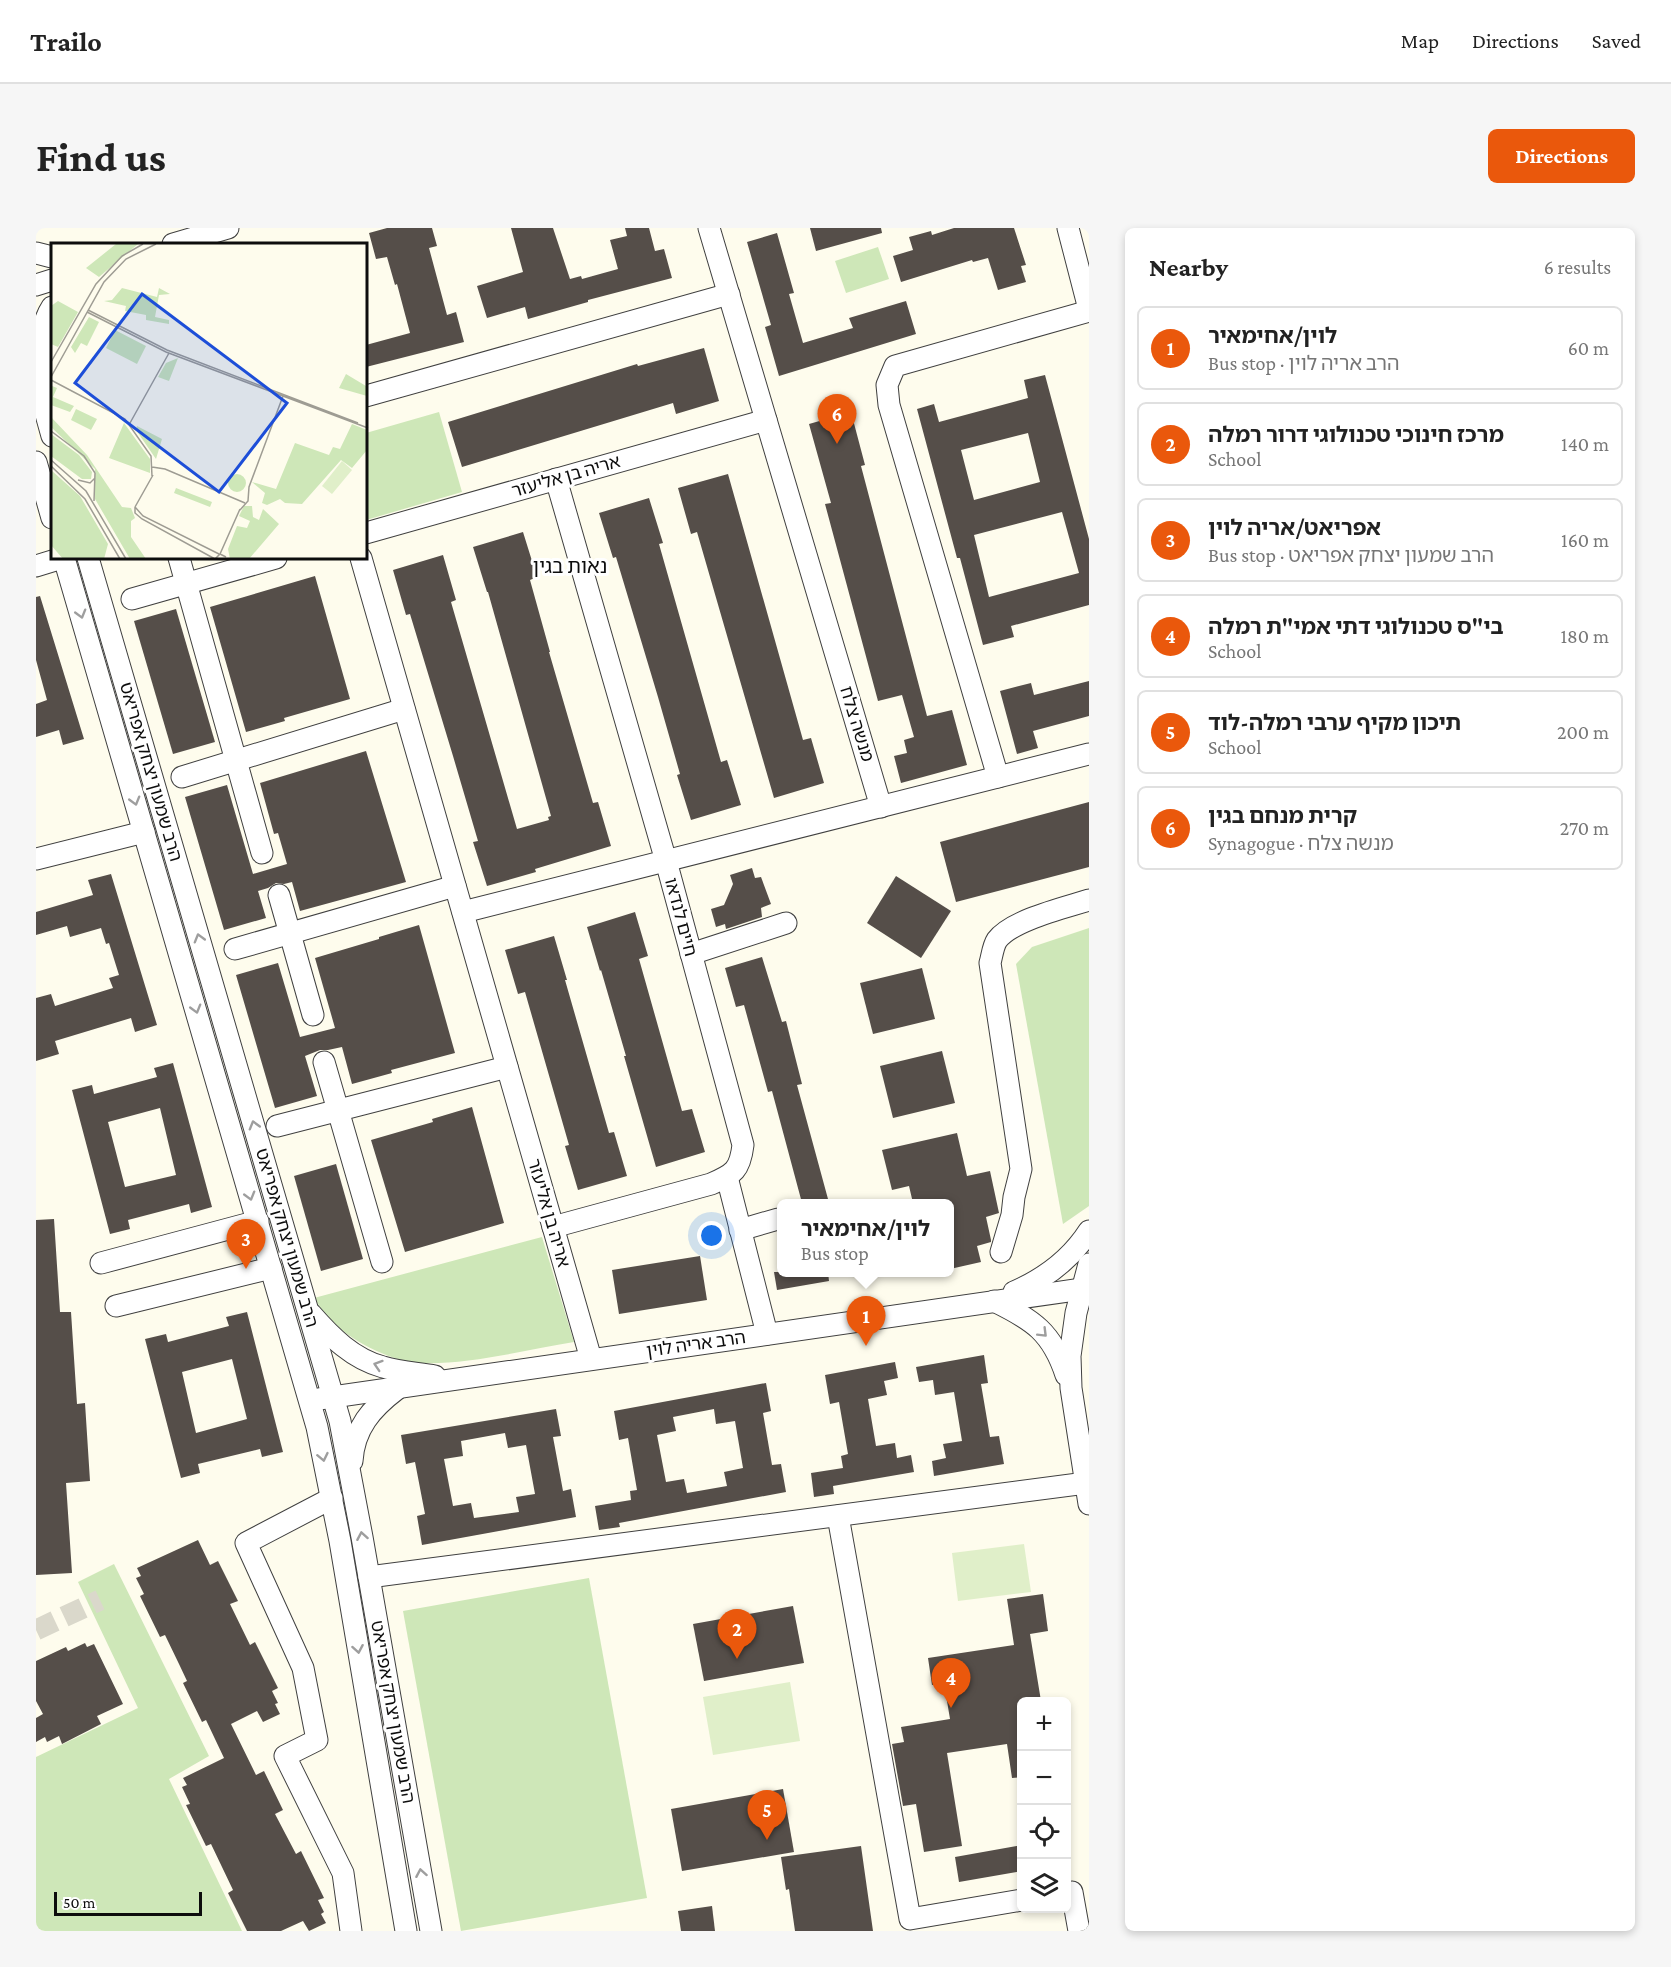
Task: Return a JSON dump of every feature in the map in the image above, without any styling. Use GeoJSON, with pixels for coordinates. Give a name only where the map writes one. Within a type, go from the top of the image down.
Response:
{"type":"FeatureCollection","features":[{"type":"Feature","properties":{"kind":"street"},"geometry":{"type":"LineString","coordinates":[[176,243],[228,228]]}},
{"type":"Feature","properties":{"kind":"street","name":"מנשה צלח"},"geometry":{"type":"LineString","coordinates":[[710,228],[881,807]]}},
{"type":"Feature","properties":{"kind":"street"},"geometry":{"type":"LineString","coordinates":[[998,777],[889,405],[887,385],[895,366],[1089,310],[1070,229]]}},
{"type":"Feature","properties":{"kind":"street"},"geometry":{"type":"LineString","coordinates":[[36,253],[51,257]]}},
{"type":"Feature","properties":{"kind":"street"},"geometry":{"type":"LineString","coordinates":[[36,285],[51,280]]}},
{"type":"Feature","properties":{"kind":"street"},"geometry":{"type":"LineString","coordinates":[[368,395],[729,294]]}},
{"type":"Feature","properties":{"kind":"street"},"geometry":{"type":"LineString","coordinates":[[51,309],[43,326],[40,341],[38,386],[51,432]]}},
{"type":"Feature","properties":{"kind":"street","name":"אריה בן אליעזר"},"geometry":{"type":"LineString","coordinates":[[368,532],[766,420]]}},
{"type":"Feature","properties":{"kind":"street"},"geometry":{"type":"LineString","coordinates":[[36,462],[51,514]]}},
{"type":"Feature","properties":{"kind":"street","name":"חיים לנדאו"},"geometry":{"type":"LineString","coordinates":[[556,479],[666,861],[743,1145],[741,1160],[736,1170],[727,1177]]}},
{"type":"Feature","properties":{"kind":"street"},"geometry":{"type":"LineString","coordinates":[[36,566],[56,560]]}},
{"type":"Feature","properties":{"kind":"street","name":"הרב שמעון יצחק אפריאט"},"geometry":{"type":"LineString","coordinates":[[64,560],[317,1427],[332,1498],[406,1931]]}},
{"type":"Feature","properties":{"kind":"street","name":"הרב שמעון יצחק אפריאט"},"geometry":{"type":"LineString","coordinates":[[89,560],[333,1397],[352,1483],[431,1931]]}},
{"type":"Feature","properties":{"kind":"street"},"geometry":{"type":"LineString","coordinates":[[180,560],[262,853]]}},
{"type":"Feature","properties":{"kind":"street"},"geometry":{"type":"LineString","coordinates":[[132,599],[269,560]]}},
{"type":"Feature","properties":{"kind":"street","name":"אריה בן אליעזר"},"geometry":{"type":"LineString","coordinates":[[362,560],[591,1359]]}},
{"type":"Feature","properties":{"kind":"street"},"geometry":{"type":"LineString","coordinates":[[182,777],[404,709]]}},
{"type":"Feature","properties":{"kind":"street"},"geometry":{"type":"LineString","coordinates":[[463,912],[1089,754]]}},
{"type":"Feature","properties":{"kind":"street"},"geometry":{"type":"LineString","coordinates":[[36,859],[144,832]]}},
{"type":"Feature","properties":{"kind":"street"},"geometry":{"type":"LineString","coordinates":[[235,949],[455,886]]}},
{"type":"Feature","properties":{"kind":"street"},"geometry":{"type":"LineString","coordinates":[[279,895],[312,1015]]}},
{"type":"Feature","properties":{"kind":"street"},"geometry":{"type":"LineString","coordinates":[[1001,1252],[1012,1215],[1021,1169],[990,963],[995,942],[1007,930],[1015,926],[1089,900]]}},
{"type":"Feature","properties":{"kind":"street"},"geometry":{"type":"LineString","coordinates":[[691,954],[786,923]]}},
{"type":"Feature","properties":{"kind":"street"},"geometry":{"type":"LineString","coordinates":[[324,1062],[382,1262]]}},
{"type":"Feature","properties":{"kind":"street"},"geometry":{"type":"LineString","coordinates":[[277,1126],[507,1067]]}},
{"type":"Feature","properties":{"kind":"street"},"geometry":{"type":"LineString","coordinates":[[553,1227],[711,1184],[727,1177],[767,1334]]}},
{"type":"Feature","properties":{"kind":"street"},"geometry":{"type":"LineString","coordinates":[[740,1230],[777,1219]]}},
{"type":"Feature","properties":{"kind":"street"},"geometry":{"type":"LineString","coordinates":[[100,1263],[258,1221]]}},
{"type":"Feature","properties":{"kind":"street"},"geometry":{"type":"LineString","coordinates":[[994,1301],[1032,1284],[1049,1273],[1082,1243],[1089,1232]]}},
{"type":"Feature","properties":{"kind":"street"},"geometry":{"type":"LineString","coordinates":[[369,1577],[838,1516],[1087,1494],[1071,1388],[1070,1356],[1076,1313],[1089,1264]]}},
{"type":"Feature","properties":{"kind":"street"},"geometry":{"type":"LineString","coordinates":[[116,1306],[271,1268]]}},
{"type":"Feature","properties":{"kind":"street","name":"הרב אריה לוין"},"geometry":{"type":"LineString","coordinates":[[310,1400],[1082,1288]]}},
{"type":"Feature","properties":{"kind":"street"},"geometry":{"type":"LineString","coordinates":[[994,1301],[1023,1316],[1054,1345],[1071,1388]]}},
{"type":"Feature","properties":{"kind":"street"},"geometry":{"type":"LineString","coordinates":[[306,1303],[311,1314],[327,1332],[348,1351],[365,1361],[384,1367],[456,1379]]}},
{"type":"Feature","properties":{"kind":"street"},"geometry":{"type":"LineString","coordinates":[[352,1483],[352,1458],[357,1435],[376,1405],[400,1387]]}},
{"type":"Feature","properties":{"kind":"street"},"geometry":{"type":"LineString","coordinates":[[332,1498],[246,1543],[303,1668],[317,1740],[285,1756],[343,1873],[351,1931]]}},
{"type":"Feature","properties":{"kind":"street"},"geometry":{"type":"LineString","coordinates":[[838,1516],[910,1919],[1017,1901]]}},
{"type":"Feature","properties":{"kind":"street"},"geometry":{"type":"LineString","coordinates":[[1076,1891],[1079,1931]]}},
{"type":"Feature","properties":{"kind":"green space"},"geometry":{"type":"Polygon","coordinates":[[[878,247],[889,279],[846,293],[835,261],[878,247]]]}},
{"type":"Feature","properties":{"kind":"green space"},"geometry":{"type":"Polygon","coordinates":[[[439,412],[462,492],[368,519],[368,432],[439,412]]]}},
{"type":"Feature","properties":{"kind":"green space"},"geometry":{"type":"Polygon","coordinates":[[[1089,928],[1089,1206],[1063,1224],[1016,964],[1032,947],[1089,928]]]}},
{"type":"Feature","properties":{"kind":"green space"},"geometry":{"type":"Polygon","coordinates":[[[542,1237],[574,1342],[457,1362],[408,1361],[369,1348],[357,1341],[327,1317],[314,1298],[542,1237]]]}},
{"type":"Feature","properties":{"kind":"green space"},"geometry":{"type":"Polygon","coordinates":[[[1024,1544],[1031,1592],[958,1601],[952,1553],[1024,1544]]]}},
{"type":"Feature","properties":{"kind":"green space"},"geometry":{"type":"Polygon","coordinates":[[[114,1564],[209,1756],[169,1779],[242,1931],[36,1931],[36,1757],[138,1708],[78,1582],[114,1564]]]}},
{"type":"Feature","properties":{"kind":"green space"},"geometry":{"type":"Polygon","coordinates":[[[589,1578],[647,1898],[461,1931],[403,1611],[589,1578]]]}},
{"type":"Feature","properties":{"kind":"green space"},"geometry":{"type":"Polygon","coordinates":[[[790,1682],[800,1741],[713,1755],[703,1697],[790,1682]]]}},
{"type":"Feature","properties":{"kind":"building"},"geometry":{"type":"Polygon","coordinates":[[[387,228],[432,228],[437,246],[429,248],[447,315],[456,312],[464,342],[368,366],[368,344],[410,333],[387,257],[376,259],[369,233],[387,228]]]}},
{"type":"Feature","properties":{"kind":"building"},"geometry":{"type":"Polygon","coordinates":[[[511,228],[553,228],[570,279],[581,276],[582,279],[618,269],[610,240],[627,236],[625,228],[649,228],[655,251],[664,249],[672,278],[588,300],[588,302],[528,319],[525,307],[487,318],[477,286],[523,272],[511,228]]]}},
{"type":"Feature","properties":{"kind":"building"},"geometry":{"type":"Polygon","coordinates":[[[810,228],[881,228],[882,233],[816,251],[810,228]]]}},
{"type":"Feature","properties":{"kind":"building"},"geometry":{"type":"Polygon","coordinates":[[[954,228],[1014,228],[1026,265],[1021,266],[1026,282],[998,290],[988,258],[973,262],[972,260],[901,282],[893,256],[913,250],[909,237],[931,231],[932,235],[954,228]]]}},
{"type":"Feature","properties":{"kind":"building"},"geometry":{"type":"Polygon","coordinates":[[[777,233],[794,293],[789,294],[803,343],[853,328],[849,318],[906,301],[916,334],[779,376],[765,327],[771,325],[747,242],[777,233]]]}},
{"type":"Feature","properties":{"kind":"building"},"geometry":{"type":"Polygon","coordinates":[[[704,348],[719,401],[676,414],[673,403],[462,467],[448,422],[637,364],[638,366],[704,348]]]}},
{"type":"Feature","properties":{"kind":"building"},"geometry":{"type":"Polygon","coordinates":[[[1045,375],[1089,539],[1089,605],[1011,626],[1014,637],[983,645],[917,409],[934,404],[939,422],[1028,398],[1024,380],[1045,375]],[[1028,433],[961,450],[974,500],[1040,482],[1028,433]],[[1062,512],[974,535],[989,597],[1079,573],[1062,512]]]}},
{"type":"Feature","properties":{"kind":"building"},"geometry":{"type":"Polygon","coordinates":[[[851,412],[865,465],[861,466],[927,716],[952,710],[967,765],[901,783],[894,756],[907,753],[904,740],[914,737],[902,695],[878,701],[825,504],[831,503],[809,424],[851,412]]]}},
{"type":"Feature","properties":{"kind":"building"},"geometry":{"type":"Polygon","coordinates":[[[728,474],[803,740],[811,738],[824,783],[774,798],[697,532],[691,534],[678,488],[728,474]]]}},
{"type":"Feature","properties":{"kind":"building"},"geometry":{"type":"Polygon","coordinates":[[[649,498],[663,543],[659,544],[721,762],[727,760],[741,805],[691,820],[677,775],[680,774],[658,697],[616,557],[613,558],[599,513],[649,498]]]}},
{"type":"Feature","properties":{"kind":"building"},"geometry":{"type":"Polygon","coordinates":[[[523,532],[537,577],[530,580],[549,652],[593,803],[598,802],[611,846],[487,886],[473,842],[478,841],[453,756],[410,614],[406,615],[393,570],[443,555],[456,600],[451,602],[517,829],[549,820],[548,817],[551,816],[488,592],[473,547],[523,532]]]}},
{"type":"Feature","properties":{"kind":"building"},"geometry":{"type":"Polygon","coordinates":[[[315,576],[350,699],[284,718],[285,721],[246,732],[210,607],[315,576]]]}},
{"type":"Feature","properties":{"kind":"building"},"geometry":{"type":"Polygon","coordinates":[[[40,596],[84,739],[63,745],[59,730],[36,737],[36,704],[47,700],[36,660],[36,597],[40,596]]]}},
{"type":"Feature","properties":{"kind":"building"},"geometry":{"type":"Polygon","coordinates":[[[176,609],[215,742],[173,754],[134,621],[176,609]]]}},
{"type":"Feature","properties":{"kind":"building"},"geometry":{"type":"Polygon","coordinates":[[[1089,681],[1089,716],[1033,731],[1038,748],[1017,754],[1000,691],[1031,683],[1034,695],[1089,681]]]}},
{"type":"Feature","properties":{"kind":"building"},"geometry":{"type":"Polygon","coordinates":[[[366,751],[406,882],[300,911],[292,882],[276,883],[258,891],[266,918],[224,930],[185,797],[227,785],[253,874],[287,864],[278,833],[274,834],[260,783],[366,751]]]}},
{"type":"Feature","properties":{"kind":"building"},"geometry":{"type":"Polygon","coordinates":[[[1089,802],[1089,867],[956,902],[940,842],[1089,802]]]}},
{"type":"Feature","properties":{"kind":"building"},"geometry":{"type":"Polygon","coordinates":[[[752,868],[755,878],[761,877],[771,904],[761,908],[762,917],[726,929],[725,924],[716,927],[711,909],[724,905],[733,884],[730,875],[752,868]]]}},
{"type":"Feature","properties":{"kind":"building"},"geometry":{"type":"Polygon","coordinates":[[[111,874],[157,1025],[135,1032],[131,1018],[55,1041],[59,1054],[36,1061],[36,998],[51,994],[55,1006],[113,988],[109,978],[119,975],[109,943],[106,944],[101,928],[70,937],[67,926],[36,935],[36,912],[93,895],[88,880],[111,874]]]}},
{"type":"Feature","properties":{"kind":"building"},"geometry":{"type":"Polygon","coordinates":[[[896,876],[951,911],[921,958],[867,923],[896,876]]]}},
{"type":"Feature","properties":{"kind":"building"},"geometry":{"type":"Polygon","coordinates":[[[635,912],[648,956],[639,959],[682,1111],[692,1109],[705,1152],[656,1167],[624,1056],[626,1056],[587,927],[635,912]]]}},
{"type":"Feature","properties":{"kind":"building"},"geometry":{"type":"Polygon","coordinates":[[[419,925],[455,1053],[391,1070],[392,1073],[352,1084],[342,1047],[320,1050],[305,1056],[317,1096],[275,1108],[236,975],[278,963],[300,1037],[335,1028],[315,958],[419,925]]]}},
{"type":"Feature","properties":{"kind":"building"},"geometry":{"type":"Polygon","coordinates":[[[554,936],[609,1133],[614,1132],[627,1176],[578,1190],[565,1146],[569,1145],[525,992],[518,994],[505,950],[554,936]]]}},
{"type":"Feature","properties":{"kind":"building"},"geometry":{"type":"Polygon","coordinates":[[[762,957],[782,1022],[786,1021],[802,1084],[797,1085],[828,1199],[801,1199],[772,1091],[768,1092],[744,1005],[736,1007],[725,968],[762,957]]]}},
{"type":"Feature","properties":{"kind":"building"},"geometry":{"type":"Polygon","coordinates":[[[922,968],[935,1019],[873,1034],[860,983],[922,968]]]}},
{"type":"Feature","properties":{"kind":"building"},"geometry":{"type":"Polygon","coordinates":[[[942,1051],[955,1103],[893,1118],[880,1066],[942,1051]]]}},
{"type":"Feature","properties":{"kind":"building"},"geometry":{"type":"Polygon","coordinates":[[[173,1063],[212,1207],[191,1213],[189,1204],[128,1220],[130,1229],[110,1234],[72,1090],[92,1085],[94,1094],[157,1077],[154,1068],[173,1063]],[[160,1108],[108,1122],[125,1187],[176,1175],[160,1108]]]}},
{"type":"Feature","properties":{"kind":"building"},"geometry":{"type":"Polygon","coordinates":[[[472,1107],[504,1223],[405,1252],[371,1140],[433,1122],[432,1119],[472,1107]]]}},
{"type":"Feature","properties":{"kind":"building"},"geometry":{"type":"Polygon","coordinates":[[[957,1133],[967,1176],[990,1171],[999,1213],[986,1217],[991,1242],[977,1246],[981,1262],[954,1268],[954,1199],[912,1199],[909,1186],[892,1190],[882,1150],[957,1133]]]}},
{"type":"Feature","properties":{"kind":"building"},"geometry":{"type":"Polygon","coordinates":[[[336,1164],[363,1259],[321,1271],[294,1176],[336,1164]]]}},
{"type":"Feature","properties":{"kind":"building"},"geometry":{"type":"Polygon","coordinates":[[[54,1219],[60,1312],[71,1312],[77,1404],[85,1403],[90,1481],[66,1483],[72,1573],[36,1575],[36,1220],[54,1219]]]}},
{"type":"Feature","properties":{"kind":"building"},"geometry":{"type":"Polygon","coordinates":[[[700,1256],[707,1300],[619,1314],[612,1270],[700,1256]]]}},
{"type":"Feature","properties":{"kind":"building"},"geometry":{"type":"Polygon","coordinates":[[[774,1272],[777,1272],[777,1277],[829,1277],[829,1281],[777,1290],[774,1272]]]}},
{"type":"Feature","properties":{"kind":"building"},"geometry":{"type":"Polygon","coordinates":[[[247,1312],[283,1452],[262,1457],[260,1449],[198,1464],[200,1473],[181,1478],[145,1339],[166,1334],[168,1342],[229,1326],[226,1317],[247,1312]],[[232,1359],[182,1372],[196,1433],[247,1419],[232,1359]]]}},
{"type":"Feature","properties":{"kind":"building"},"geometry":{"type":"Polygon","coordinates":[[[984,1355],[988,1383],[981,1384],[990,1437],[999,1436],[1004,1464],[934,1476],[932,1461],[946,1458],[943,1444],[962,1441],[954,1392],[935,1395],[933,1380],[919,1382],[916,1367],[984,1355]]]}},
{"type":"Feature","properties":{"kind":"building"},"geometry":{"type":"Polygon","coordinates":[[[895,1362],[898,1378],[884,1381],[887,1395],[868,1399],[876,1446],[895,1443],[897,1458],[911,1455],[914,1472],[833,1486],[834,1494],[814,1497],[811,1473],[843,1468],[841,1456],[848,1454],[839,1402],[830,1404],[825,1375],[895,1362]]]}},
{"type":"Feature","properties":{"kind":"building"},"geometry":{"type":"Polygon","coordinates":[[[766,1383],[771,1411],[763,1413],[772,1465],[781,1464],[786,1492],[619,1523],[620,1527],[599,1530],[595,1506],[631,1500],[630,1491],[637,1490],[628,1438],[619,1440],[614,1411],[766,1383]],[[714,1409],[673,1417],[676,1431],[657,1435],[666,1482],[684,1479],[687,1493],[727,1486],[724,1472],[743,1468],[735,1421],[716,1424],[714,1409]]]}},
{"type":"Feature","properties":{"kind":"building"},"geometry":{"type":"Polygon","coordinates":[[[556,1409],[561,1436],[553,1437],[563,1491],[571,1489],[576,1517],[422,1545],[417,1516],[425,1514],[415,1462],[406,1464],[401,1435],[556,1409]],[[505,1433],[461,1441],[463,1456],[444,1459],[453,1506],[471,1503],[474,1518],[519,1512],[516,1497],[535,1494],[526,1445],[508,1448],[505,1433]]]}},
{"type":"Feature","properties":{"kind":"building"},"geometry":{"type":"Polygon","coordinates":[[[198,1540],[210,1565],[218,1561],[238,1601],[230,1604],[250,1645],[255,1642],[278,1688],[272,1691],[280,1714],[263,1722],[257,1711],[231,1724],[256,1775],[264,1771],[283,1810],[275,1814],[296,1854],[301,1851],[324,1898],[318,1900],[326,1923],[309,1931],[303,1921],[281,1931],[247,1931],[228,1893],[233,1890],[211,1844],[206,1846],[186,1805],[190,1804],[182,1787],[187,1785],[183,1778],[224,1758],[206,1720],[202,1722],[183,1683],[187,1681],[165,1635],[160,1637],[140,1596],[144,1594],[136,1578],[141,1576],[137,1568],[198,1540]]]}},
{"type":"Feature","properties":{"kind":"building"},"geometry":{"type":"Polygon","coordinates":[[[1043,1594],[1048,1631],[1030,1634],[1040,1697],[1017,1697],[1017,1778],[1012,1778],[1007,1744],[947,1753],[962,1846],[924,1852],[916,1804],[903,1806],[892,1744],[904,1742],[901,1727],[950,1719],[944,1683],[932,1685],[928,1658],[1014,1645],[1007,1599],[1043,1594]]]}},
{"type":"Feature","properties":{"kind":"building"},"geometry":{"type":"Polygon","coordinates":[[[793,1606],[804,1663],[704,1681],[693,1624],[793,1606]]]}},
{"type":"Feature","properties":{"kind":"building"},"geometry":{"type":"Polygon","coordinates":[[[85,1643],[87,1647],[94,1644],[123,1704],[97,1716],[101,1724],[62,1744],[59,1736],[47,1742],[45,1737],[36,1742],[36,1718],[43,1714],[36,1701],[36,1661],[66,1647],[68,1651],[85,1643]]]}},
{"type":"Feature","properties":{"kind":"building"},"geometry":{"type":"Polygon","coordinates":[[[783,1789],[794,1852],[682,1871],[671,1809],[783,1789]]]}},
{"type":"Feature","properties":{"kind":"building"},"geometry":{"type":"Polygon","coordinates":[[[861,1846],[873,1931],[795,1931],[789,1889],[786,1890],[781,1857],[861,1846]]]}},
{"type":"Feature","properties":{"kind":"building"},"geometry":{"type":"Polygon","coordinates":[[[1017,1846],[1017,1872],[959,1882],[955,1857],[1017,1846]]]}},
{"type":"Feature","properties":{"kind":"building"},"geometry":{"type":"Polygon","coordinates":[[[712,1906],[715,1931],[681,1931],[678,1911],[712,1906]]]}},
{"type":"Feature","properties":{"kind":"tunnel"},"geometry":{"type":"LineString","coordinates":[[36,1630],[100,1600]]}},
{"type":"Feature","properties":{"kind":"place","name":"קרית מנחם בגין"},"geometry":{"type":"Point","coordinates":[837,444]}},
{"type":"Feature","properties":{"kind":"place","name":"אפריאט/אריה לוין"},"geometry":{"type":"Point","coordinates":[246,1269]}},
{"type":"Feature","properties":{"kind":"place","name":"לוין/אחימאיר"},"geometry":{"type":"Point","coordinates":[866,1346]}},
{"type":"Feature","properties":{"kind":"place","name":"מרכז חינוכי טכנולוגי דרור רמלה"},"geometry":{"type":"Point","coordinates":[737,1659]}},
{"type":"Feature","properties":{"kind":"place","name":"בי\"ס טכנולוגי דתי אמי\"ת רמלה"},"geometry":{"type":"Point","coordinates":[951,1708]}},
{"type":"Feature","properties":{"kind":"place","name":"תיכון מקיף ערבי רמלה-לוד"},"geometry":{"type":"Point","coordinates":[767,1840]}},
{"type":"Feature","properties":{"kind":"district","name":"נאות בגין"},"geometry":{"type":"Point","coordinates":[570,566]}}]}
